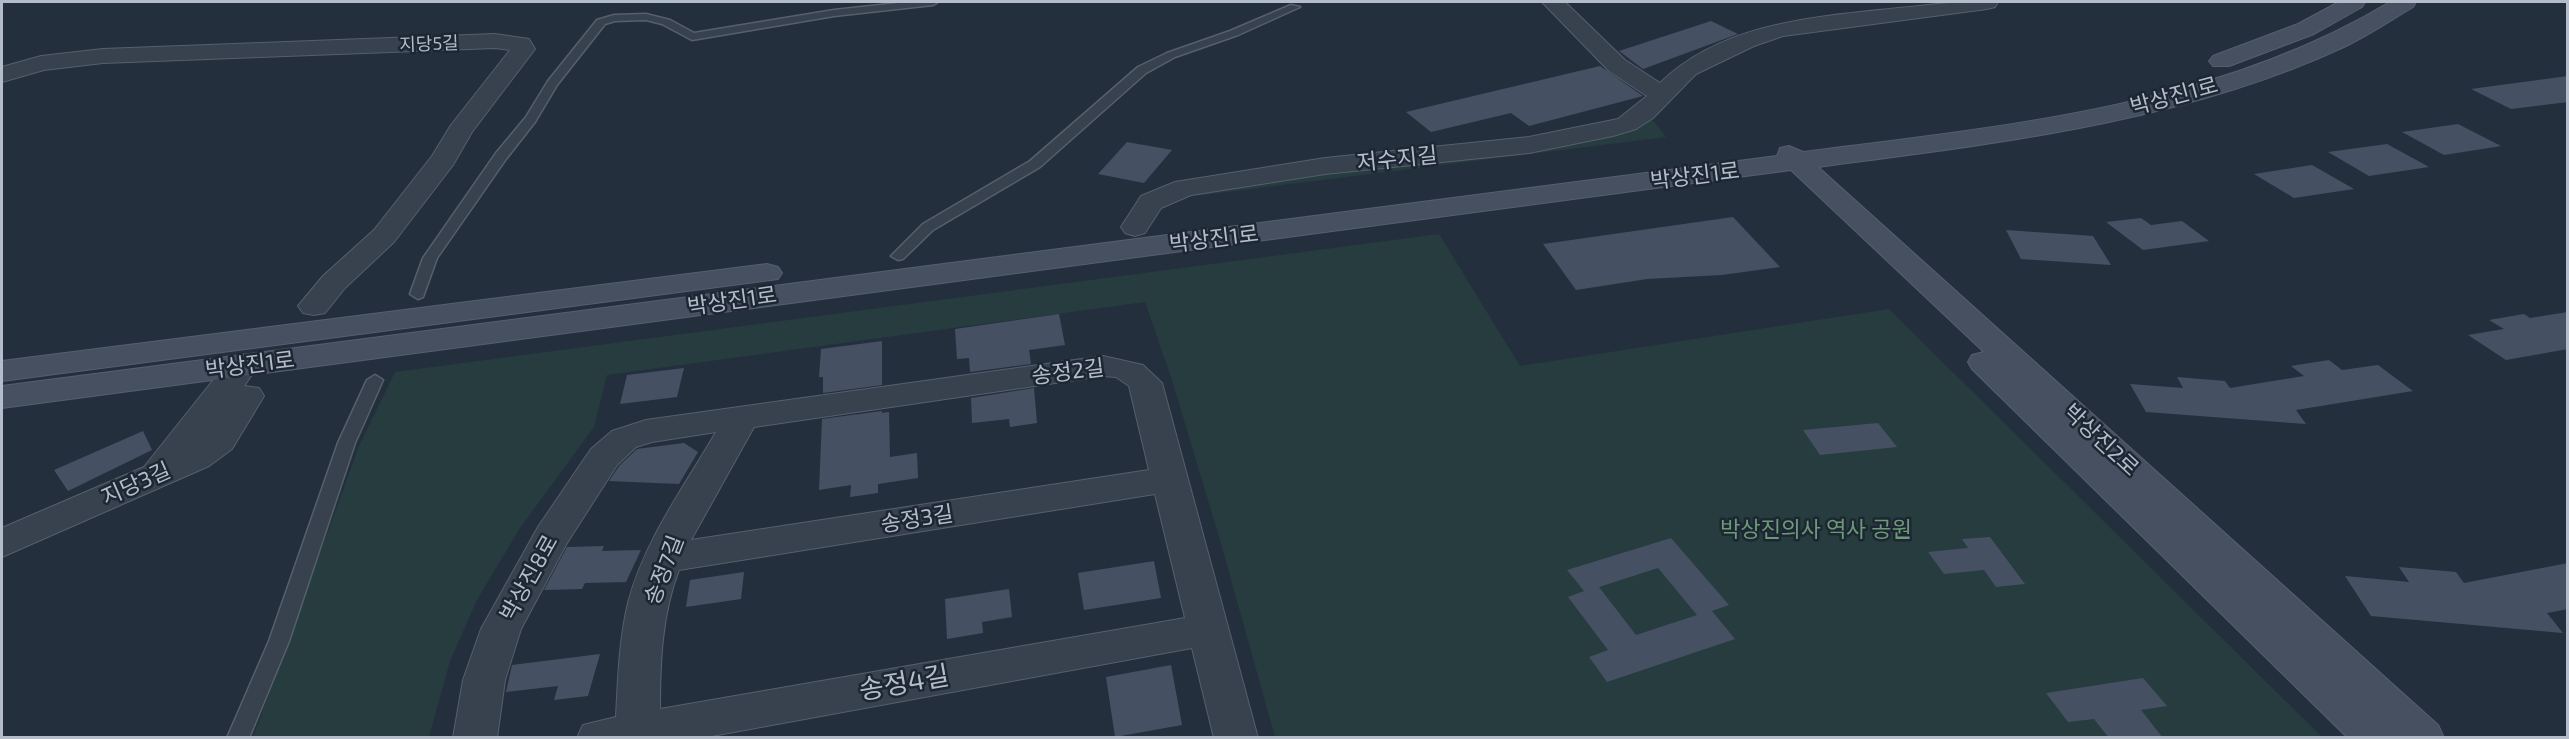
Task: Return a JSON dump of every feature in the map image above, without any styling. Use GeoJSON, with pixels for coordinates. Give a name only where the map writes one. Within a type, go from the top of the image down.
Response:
{"type":"FeatureCollection","features":[{"type":"Feature","properties":{"kind":"street"},"geometry":{"type":"LineString","coordinates":[[1553,2],[1628,76],[1645,87],[1662,93]]}},
{"type":"Feature","properties":{"kind":"street","name":"저수지길"},"geometry":{"type":"LineString","coordinates":[[1136,227],[1151,202],[1179,189],[1324,166],[1571,139],[1627,123],[1644,113],[1688,69],[1746,41],[1778,30],[1834,20],[1943,10],[1987,2]]}},
{"type":"Feature","properties":{"kind":"street","name":"박상진1로"},"geometry":{"type":"LineString","coordinates":[[2,397],[244,381],[1777,155],[1981,118],[2132,87],[2252,51],[2306,29],[2355,2]]}},
{"type":"Feature","properties":{"kind":"street","name":"박상진1로"},"geometry":{"type":"LineString","coordinates":[[2,371],[1136,227],[1777,155],[2005,134],[2161,101],[2284,64],[2340,40],[2405,2]]}},
{"type":"Feature","properties":{"kind":"street","name":"지당5길"},"geometry":{"type":"LineString","coordinates":[[2,75],[41,63],[103,56],[473,42],[508,41],[521,44],[523,49],[460,130],[444,159],[384,236],[334,282],[314,306]]}},
{"type":"Feature","properties":{"kind":"street","name":"박상진2로"},"geometry":{"type":"LineString","coordinates":[[1777,155],[2377,738]]}},
{"type":"Feature","properties":{"kind":"street","name":"박상진2로"},"geometry":{"type":"LineString","coordinates":[[1777,155],[2422,738]]}},
{"type":"Feature","properties":{"kind":"street","name":"송정2길"},"geometry":{"type":"LineString","coordinates":[[624,439],[646,431],[1103,366],[1121,367],[1136,372],[1145,383],[1236,738]]}},
{"type":"Feature","properties":{"kind":"street","name":"지당3길"},"geometry":{"type":"LineString","coordinates":[[2,543],[196,458],[220,441],[244,381]]}},
{"type":"Feature","properties":{"kind":"street","name":"송정7길"},"geometry":{"type":"LineString","coordinates":[[624,735],[649,600],[664,558],[742,417]]}},
{"type":"Feature","properties":{"kind":"street","name":"박상진8로"},"geometry":{"type":"LineString","coordinates":[[475,738],[484,680],[501,629],[551,537],[604,457],[624,439]]}},
{"type":"Feature","properties":{"kind":"street","name":"송정3길"},"geometry":{"type":"LineString","coordinates":[[664,558],[1170,479]]}},
{"type":"Feature","properties":{"kind":"street","name":"송정4길"},"geometry":{"type":"LineString","coordinates":[[624,735],[1209,629]]}},
{"type":"Feature","properties":{"kind":"lane"},"geometry":{"type":"LineString","coordinates":[[418,294],[430,258],[501,156],[531,119],[552,84],[601,22],[614,18],[646,17],[666,22],[692,37],[834,13],[933,2]]}},
{"type":"Feature","properties":{"kind":"lane"},"geometry":{"type":"LineString","coordinates":[[898,256],[928,227],[982,197],[1043,157],[1142,70],[1171,55],[1234,33],[1294,7]]}},
{"type":"Feature","properties":{"kind":"lane"},"geometry":{"type":"LineString","coordinates":[[238,738],[242,722],[278,643],[352,424],[375,380]]}},
{"type":"Feature","properties":{"kind":"green space"},"geometry":{"type":"Polygon","coordinates":[[[1652,119],[1666,137],[1179,198],[1200,190],[1637,127],[1652,119]]]}},
{"type":"Feature","properties":{"kind":"green space","name":"박상진의사 역사 공원"},"geometry":{"type":"Polygon","coordinates":[[[1439,234],[1520,366],[1889,309],[2322,737],[1275,737],[1220,540],[1172,380],[1145,302],[607,375],[594,427],[520,528],[478,598],[450,661],[429,737],[253,738],[359,446],[395,372],[1439,234]]]}},
{"type":"Feature","properties":{"kind":"building"},"geometry":{"type":"Polygon","coordinates":[[[1711,21],[1738,34],[1643,69],[1619,51],[1711,21]]]}},
{"type":"Feature","properties":{"kind":"building"},"geometry":{"type":"Polygon","coordinates":[[[1600,66],[1643,96],[1529,126],[1511,113],[1431,132],[1406,112],[1600,66]]]}},
{"type":"Feature","properties":{"kind":"building"},"geometry":{"type":"Polygon","coordinates":[[[2568,76],[2568,102],[2511,109],[2471,89],[2568,76]]]}},
{"type":"Feature","properties":{"kind":"building"},"geometry":{"type":"Polygon","coordinates":[[[2458,124],[2501,146],[2444,155],[2402,132],[2458,124]]]}},
{"type":"Feature","properties":{"kind":"building"},"geometry":{"type":"Polygon","coordinates":[[[1127,142],[1172,150],[1144,183],[1098,174],[1127,142]]]}},
{"type":"Feature","properties":{"kind":"building"},"geometry":{"type":"Polygon","coordinates":[[[2387,144],[2429,167],[2369,176],[2328,152],[2387,144]]]}},
{"type":"Feature","properties":{"kind":"building"},"geometry":{"type":"Polygon","coordinates":[[[2312,165],[2354,189],[2294,198],[2254,174],[2312,165]]]}},
{"type":"Feature","properties":{"kind":"building"},"geometry":{"type":"Polygon","coordinates":[[[1733,217],[1780,267],[1722,275],[1647,279],[1576,290],[1543,244],[1733,217]]]}},
{"type":"Feature","properties":{"kind":"building"},"geometry":{"type":"Polygon","coordinates":[[[2141,218],[2151,225],[2182,221],[2209,241],[2143,250],[2106,222],[2141,218]]]}},
{"type":"Feature","properties":{"kind":"building"},"geometry":{"type":"Polygon","coordinates":[[[2006,230],[2093,236],[2111,265],[2021,259],[2006,230]]]}},
{"type":"Feature","properties":{"kind":"building"},"geometry":{"type":"Polygon","coordinates":[[[2568,312],[2568,349],[2506,360],[2468,335],[2504,329],[2489,320],[2524,314],[2530,318],[2568,312]]]}},
{"type":"Feature","properties":{"kind":"building"},"geometry":{"type":"Polygon","coordinates":[[[1059,314],[1065,345],[1029,350],[1031,364],[970,372],[969,358],[957,359],[955,329],[1059,314]]]}},
{"type":"Feature","properties":{"kind":"building"},"geometry":{"type":"Polygon","coordinates":[[[882,341],[882,385],[823,393],[823,377],[819,377],[821,349],[882,341]]]}},
{"type":"Feature","properties":{"kind":"building"},"geometry":{"type":"Polygon","coordinates":[[[2329,360],[2342,370],[2378,365],[2413,391],[2296,410],[2306,424],[2146,412],[2130,384],[2183,388],[2177,377],[2225,381],[2230,388],[2304,376],[2291,366],[2329,360]]]}},
{"type":"Feature","properties":{"kind":"building"},"geometry":{"type":"Polygon","coordinates":[[[684,368],[677,397],[620,404],[627,375],[684,368]]]}},
{"type":"Feature","properties":{"kind":"building"},"geometry":{"type":"Polygon","coordinates":[[[1034,388],[1037,423],[1010,427],[1009,419],[972,423],[971,398],[1034,388]]]}},
{"type":"Feature","properties":{"kind":"building"},"geometry":{"type":"Polygon","coordinates":[[[882,411],[882,413],[889,412],[890,457],[917,453],[918,478],[878,484],[878,493],[850,497],[851,485],[819,490],[822,419],[882,411]]]}},
{"type":"Feature","properties":{"kind":"building"},"geometry":{"type":"Polygon","coordinates":[[[1878,423],[1897,447],[1820,455],[1803,430],[1878,423]]]}},
{"type":"Feature","properties":{"kind":"building"},"geometry":{"type":"Polygon","coordinates":[[[143,431],[152,450],[68,491],[54,470],[143,431]]]}},
{"type":"Feature","properties":{"kind":"building"},"geometry":{"type":"Polygon","coordinates":[[[684,443],[698,452],[679,484],[609,481],[619,466],[637,449],[684,443]]]}},
{"type":"Feature","properties":{"kind":"building"},"geometry":{"type":"Polygon","coordinates":[[[1990,537],[2025,584],[1996,587],[1984,570],[1944,574],[1928,552],[1968,548],[1962,539],[1990,537]]]}},
{"type":"Feature","properties":{"kind":"building"},"geometry":{"type":"Polygon","coordinates":[[[1671,538],[1729,605],[1712,611],[1735,639],[1607,682],[1589,657],[1608,650],[1568,597],[1584,591],[1567,570],[1671,538]],[[1658,568],[1599,587],[1636,635],[1697,615],[1658,568]]]}},
{"type":"Feature","properties":{"kind":"building"},"geometry":{"type":"Polygon","coordinates":[[[604,546],[602,551],[641,550],[626,582],[585,583],[582,589],[544,590],[567,547],[604,546]]]}},
{"type":"Feature","properties":{"kind":"building"},"geometry":{"type":"Polygon","coordinates":[[[1154,561],[1161,598],[1084,610],[1078,573],[1154,561]]]}},
{"type":"Feature","properties":{"kind":"building"},"geometry":{"type":"Polygon","coordinates":[[[2568,563],[2568,609],[2547,613],[2563,633],[2371,616],[2345,576],[2409,582],[2399,567],[2456,572],[2464,583],[2568,563]]]}},
{"type":"Feature","properties":{"kind":"building"},"geometry":{"type":"Polygon","coordinates":[[[744,572],[741,599],[686,607],[690,580],[744,572]]]}},
{"type":"Feature","properties":{"kind":"building"},"geometry":{"type":"Polygon","coordinates":[[[1009,589],[1012,617],[982,622],[983,633],[947,639],[945,599],[1009,589]]]}},
{"type":"Feature","properties":{"kind":"building"},"geometry":{"type":"Polygon","coordinates":[[[600,654],[588,696],[554,700],[558,686],[506,692],[512,665],[600,654]]]}},
{"type":"Feature","properties":{"kind":"building"},"geometry":{"type":"Polygon","coordinates":[[[1171,665],[1182,725],[1115,737],[1106,677],[1171,665]]]}},
{"type":"Feature","properties":{"kind":"building"},"geometry":{"type":"Polygon","coordinates":[[[2143,678],[2167,706],[2141,710],[2163,738],[2109,738],[2094,719],[2068,722],[2046,693],[2143,678]]]}}]}
